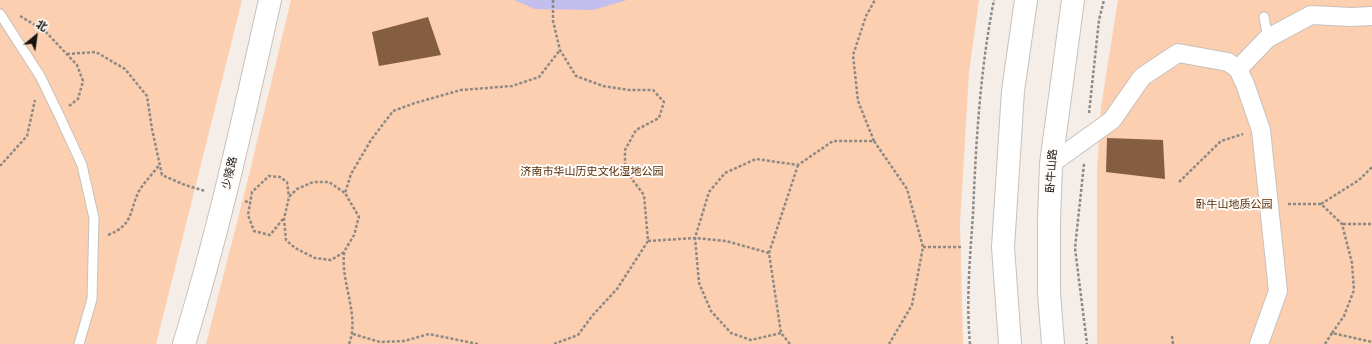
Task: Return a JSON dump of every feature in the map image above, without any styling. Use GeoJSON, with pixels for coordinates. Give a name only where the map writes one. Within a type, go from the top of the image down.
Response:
{"type":"FeatureCollection","features":[{"type":"Feature","properties":{"kind":"main road","name":"少陵路"},"geometry":{"type":"LineString","coordinates":[[184,344],[198,300],[224,197],[270,0]]}},
{"type":"Feature","properties":{"kind":"main road"},"geometry":{"type":"LineString","coordinates":[[1010,344],[1003,247],[1013,91],[1026,0]]}},
{"type":"Feature","properties":{"kind":"main road","name":"卧牛山路"},"geometry":{"type":"LineString","coordinates":[[1053,344],[1049,292],[1051,164],[1073,0]]}},
{"type":"Feature","properties":{"kind":"street"},"geometry":{"type":"LineString","coordinates":[[1238,70],[1268,38],[1311,15],[1351,17],[1372,16]]}},
{"type":"Feature","properties":{"kind":"street"},"geometry":{"type":"LineString","coordinates":[[1051,164],[1112,120],[1142,77],[1178,53],[1228,62],[1238,70],[1245,84],[1261,130],[1278,291],[1259,344]]}},
{"type":"Feature","properties":{"kind":"lane"},"geometry":{"type":"LineString","coordinates":[[0,14],[40,76],[82,165],[94,218],[94,240],[92,299],[79,344]]}},
{"type":"Feature","properties":{"kind":"lane"},"geometry":{"type":"LineString","coordinates":[[1264,17],[1268,38]]}},
{"type":"Feature","properties":{"kind":"path"},"geometry":{"type":"LineString","coordinates":[[553,0],[553,21],[560,50],[576,76],[603,86],[629,90],[653,90],[664,102],[659,118],[636,130],[625,150],[625,170],[644,195],[648,241],[617,289],[592,316],[578,335],[554,344]]}},
{"type":"Feature","properties":{"kind":"path"},"geometry":{"type":"LineString","coordinates":[[875,0],[866,16],[853,55],[858,101],[874,141],[907,189],[923,248],[912,305],[889,344]]}},
{"type":"Feature","properties":{"kind":"path"},"geometry":{"type":"LineString","coordinates":[[970,344],[971,255],[976,146],[986,37],[994,0]]}},
{"type":"Feature","properties":{"kind":"path"},"geometry":{"type":"LineString","coordinates":[[1087,344],[1075,248],[1099,20],[1104,0]]}},
{"type":"Feature","properties":{"kind":"path"},"geometry":{"type":"LineString","coordinates":[[19,16],[45,31],[77,65],[83,81],[78,99],[58,115]]}},
{"type":"Feature","properties":{"kind":"path"},"geometry":{"type":"LineString","coordinates":[[345,192],[351,174],[371,140],[393,111],[461,90],[512,86],[539,77],[560,50]]}},
{"type":"Feature","properties":{"kind":"path"},"geometry":{"type":"LineString","coordinates":[[67,54],[96,52],[125,69],[147,96],[162,175],[185,185],[224,197]]}},
{"type":"Feature","properties":{"kind":"path"},"geometry":{"type":"LineString","coordinates":[[0,166],[27,136],[40,76]]}},
{"type":"Feature","properties":{"kind":"path"},"geometry":{"type":"LineString","coordinates":[[1179,182],[1221,141],[1261,130]]}},
{"type":"Feature","properties":{"kind":"path"},"geometry":{"type":"LineString","coordinates":[[790,344],[781,333],[769,253],[798,165],[833,141],[874,141]]}},
{"type":"Feature","properties":{"kind":"path"},"geometry":{"type":"LineString","coordinates":[[781,333],[751,340],[730,333],[711,311],[699,283],[695,238],[709,192],[725,173],[756,159],[798,165]]}},
{"type":"Feature","properties":{"kind":"path"},"geometry":{"type":"LineString","coordinates":[[94,240],[119,231],[131,216],[138,192],[160,165]]}},
{"type":"Feature","properties":{"kind":"path"},"geometry":{"type":"LineString","coordinates":[[1270,204],[1321,204],[1359,180],[1372,167]]}},
{"type":"Feature","properties":{"kind":"path"},"geometry":{"type":"LineString","coordinates":[[284,219],[270,235],[254,231],[248,215],[252,192],[269,176],[280,177],[287,182],[289,197],[284,219],[286,240],[295,248],[315,258],[331,260],[344,252]]}},
{"type":"Feature","properties":{"kind":"path"},"geometry":{"type":"LineString","coordinates":[[289,197],[297,189],[314,182],[329,182],[345,192],[359,217],[354,234],[344,252],[344,269],[351,309],[353,334],[349,344]]}},
{"type":"Feature","properties":{"kind":"path"},"geometry":{"type":"LineString","coordinates":[[1321,204],[1342,224],[1352,262],[1354,290],[1344,316],[1325,344]]}},
{"type":"Feature","properties":{"kind":"path"},"geometry":{"type":"LineString","coordinates":[[1342,224],[1372,224]]}},
{"type":"Feature","properties":{"kind":"path"},"geometry":{"type":"LineString","coordinates":[[648,241],[695,238],[726,241],[769,253]]}},
{"type":"Feature","properties":{"kind":"path"},"geometry":{"type":"LineString","coordinates":[[923,248],[963,247]]}},
{"type":"Feature","properties":{"kind":"path"},"geometry":{"type":"LineString","coordinates":[[1332,333],[1372,342]]}},
{"type":"Feature","properties":{"kind":"path"},"geometry":{"type":"LineString","coordinates":[[353,334],[380,342],[404,341],[429,334],[478,344]]}},
{"type":"Feature","properties":{"kind":"path"},"geometry":{"type":"LineString","coordinates":[[1172,336],[1173,344]]}},
{"type":"Feature","properties":{"kind":"green space"},"geometry":{"type":"Polygon","coordinates":[[[0,0],[242,0],[156,344],[0,344],[0,0]]]}},
{"type":"Feature","properties":{"kind":"green space","name":"济南市华山历史文化湿地公园"},"geometry":{"type":"Polygon","coordinates":[[[291,0],[979,0],[969,72],[960,224],[963,344],[206,344],[291,0]]]}},
{"type":"Feature","properties":{"kind":"green space","name":"卧牛山地质公园"},"geometry":{"type":"Polygon","coordinates":[[[1118,0],[1372,0],[1372,344],[1097,344],[1097,172],[1101,107],[1118,0]]]}},
{"type":"Feature","properties":{"kind":"shaded area"},"geometry":{"type":"Polygon","coordinates":[[[514,0],[627,0],[593,10],[535,9],[514,0]]]}},
{"type":"Feature","properties":{"kind":"building"},"geometry":{"type":"Polygon","coordinates":[[[428,17],[441,55],[379,66],[372,32],[428,17]]]}},
{"type":"Feature","properties":{"kind":"building"},"geometry":{"type":"Polygon","coordinates":[[[1107,138],[1163,140],[1165,179],[1106,172],[1107,138]]]}}]}
